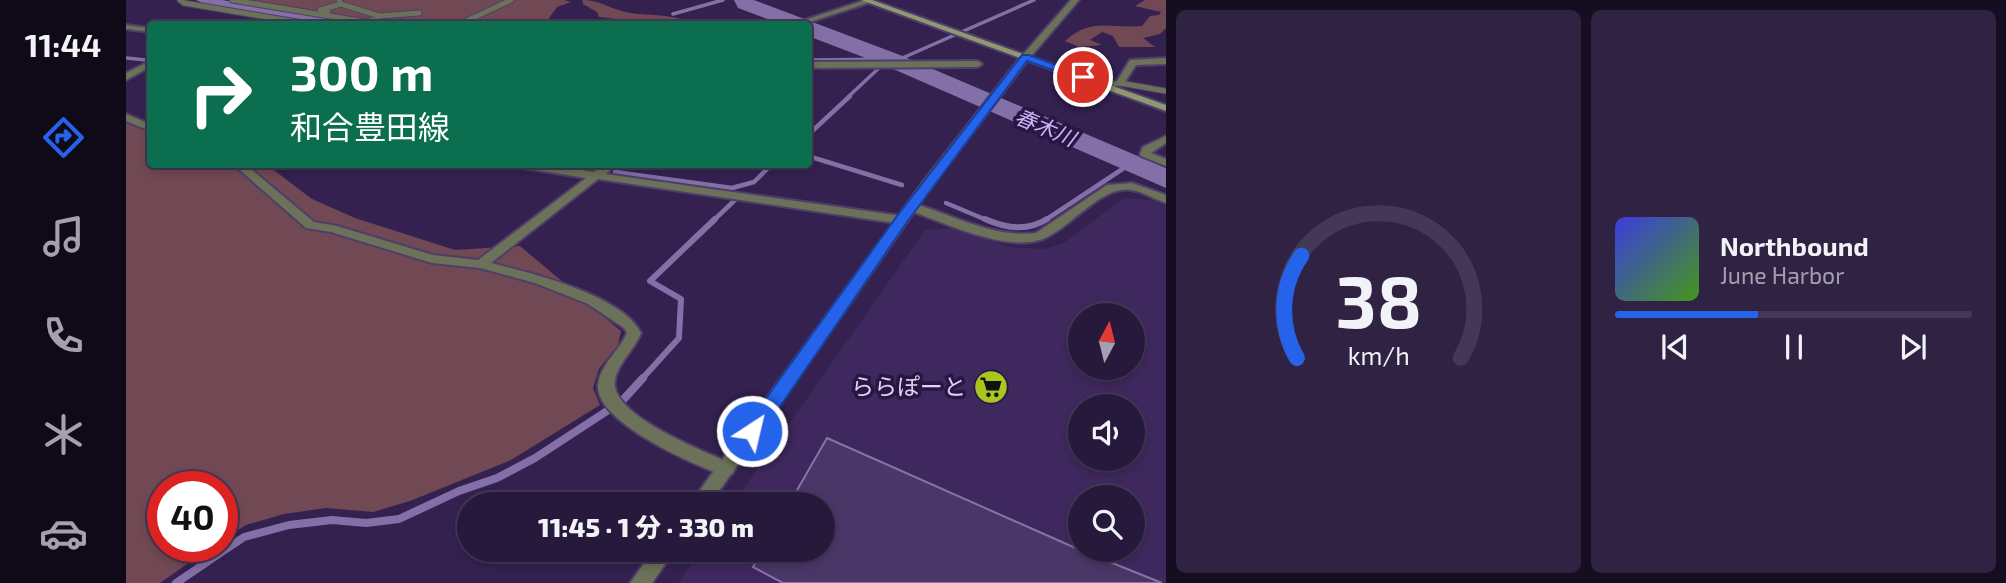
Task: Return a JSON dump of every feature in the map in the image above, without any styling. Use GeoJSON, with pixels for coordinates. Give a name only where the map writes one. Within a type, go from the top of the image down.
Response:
{"type":"FeatureCollection","features":[{"type":"Feature","properties":{"kind":"main road"},"geometry":{"type":"LineString","coordinates":[[868,1],[1166,108]]}},
{"type":"Feature","properties":{"kind":"street"},"geometry":{"type":"LineString","coordinates":[[708,492],[907,213],[1025,57],[1075,0]]}},
{"type":"Feature","properties":{"kind":"street"},"geometry":{"type":"LineString","coordinates":[[806,21],[868,1]]}},
{"type":"Feature","properties":{"kind":"street"},"geometry":{"type":"LineString","coordinates":[[126,27],[147,30]]}},
{"type":"Feature","properties":{"kind":"street"},"geometry":{"type":"LineString","coordinates":[[1106,85],[1120,83],[1133,62],[1166,61]]}},
{"type":"Feature","properties":{"kind":"street"},"geometry":{"type":"LineString","coordinates":[[812,65],[978,64]]}},
{"type":"Feature","properties":{"kind":"street"},"geometry":{"type":"LineString","coordinates":[[126,77],[147,66]]}},
{"type":"Feature","properties":{"kind":"street"},"geometry":{"type":"LineString","coordinates":[[126,117],[147,127]]}},
{"type":"Feature","properties":{"kind":"street"},"geometry":{"type":"LineString","coordinates":[[1166,139],[1147,149],[1145,153],[1166,163]]}},
{"type":"Feature","properties":{"kind":"street"},"geometry":{"type":"LineString","coordinates":[[243,168],[310,225],[333,229],[432,259],[481,264],[527,276],[593,301],[630,325],[634,333],[630,346],[615,362],[608,376],[606,390],[611,402],[630,420],[726,469]]}},
{"type":"Feature","properties":{"kind":"street"},"geometry":{"type":"LineString","coordinates":[[545,168],[907,213],[1002,236],[1030,239],[1040,236],[1111,187],[1132,186],[1166,199]]}},
{"type":"Feature","properties":{"kind":"street"},"geometry":{"type":"LineString","coordinates":[[481,264],[606,168]]}},
{"type":"Feature","properties":{"kind":"street"},"geometry":{"type":"LineString","coordinates":[[639,583],[656,562]]}},
{"type":"Feature","properties":{"kind":"lane"},"geometry":{"type":"LineString","coordinates":[[180,0],[184,3],[291,21]]}},
{"type":"Feature","properties":{"kind":"lane"},"geometry":{"type":"LineString","coordinates":[[232,0],[360,21]]}},
{"type":"Feature","properties":{"kind":"lane"},"geometry":{"type":"LineString","coordinates":[[466,21],[511,0]]}},
{"type":"Feature","properties":{"kind":"lane"},"geometry":{"type":"LineString","coordinates":[[382,21],[320,10],[340,2],[354,10],[384,16],[406,17],[419,13]]}},
{"type":"Feature","properties":{"kind":"lane"},"geometry":{"type":"LineString","coordinates":[[1120,83],[1166,91]]}},
{"type":"Feature","properties":{"kind":"shaded area"},"geometry":{"type":"Polygon","coordinates":[[[247,0],[571,2],[557,7],[549,18],[552,21],[370,21],[247,0]]]}},
{"type":"Feature","properties":{"kind":"shaded area"},"geometry":{"type":"Polygon","coordinates":[[[582,0],[588,0],[625,12],[668,16],[686,21],[626,21],[599,17],[597,12],[583,4],[582,0]]]}},
{"type":"Feature","properties":{"kind":"shaded area"},"geometry":{"type":"Polygon","coordinates":[[[1145,0],[1166,0],[1166,28],[1160,34],[1143,38],[1155,47],[1119,47],[1113,36],[1102,32],[1090,40],[1102,45],[1079,47],[1065,41],[1093,26],[1142,26],[1150,16],[1159,15],[1161,12],[1135,6],[1145,0]]]}},
{"type":"Feature","properties":{"kind":"shaded area"},"geometry":{"type":"Polygon","coordinates":[[[126,122],[147,132],[147,168],[271,168],[312,199],[355,218],[455,250],[520,246],[621,331],[618,345],[599,369],[593,388],[600,405],[511,460],[410,501],[373,512],[326,508],[284,514],[238,530],[238,471],[147,471],[147,562],[190,562],[160,583],[126,583],[126,122]]]}},
{"type":"Feature","properties":{"kind":"shaded area","name":"ららぽーと"},"geometry":{"type":"Polygon","coordinates":[[[1124,198],[1151,200],[1166,206],[1166,583],[678,583],[693,562],[835,562],[835,492],[741,492],[925,230],[953,228],[1009,247],[1043,249],[1064,243],[1124,198]]]}},
{"type":"Feature","properties":{"kind":"building"},"geometry":{"type":"Polygon","coordinates":[[[827,438],[1068,545],[1068,562],[1110,562],[1162,583],[783,583],[753,567],[756,562],[835,562],[835,492],[796,492],[827,438]]]}},
{"type":"Feature","properties":{"kind":"waterway"},"geometry":{"type":"LineString","coordinates":[[202,0],[324,21]]}},
{"type":"Feature","properties":{"kind":"waterway"},"geometry":{"type":"LineString","coordinates":[[673,14],[723,0]]}},
{"type":"Feature","properties":{"kind":"waterway","name":"春木川"},"geometry":{"type":"LineString","coordinates":[[736,0],[745,4]]}},
{"type":"Feature","properties":{"kind":"waterway","name":"春木川"},"geometry":{"type":"LineString","coordinates":[[744,0],[745,4],[791,21]]}},
{"type":"Feature","properties":{"kind":"waterway"},"geometry":{"type":"LineString","coordinates":[[812,60],[900,59],[1034,0]]}},
{"type":"Feature","properties":{"kind":"waterway","name":"春木川"},"geometry":{"type":"LineString","coordinates":[[812,30],[892,60],[1166,179]]}},
{"type":"Feature","properties":{"kind":"waterway"},"geometry":{"type":"LineString","coordinates":[[126,58],[146,60]]}},
{"type":"Feature","properties":{"kind":"waterway"},"geometry":{"type":"LineString","coordinates":[[848,97],[879,68]]}},
{"type":"Feature","properties":{"kind":"waterway"},"geometry":{"type":"LineString","coordinates":[[812,131],[850,96]]}},
{"type":"Feature","properties":{"kind":"waterway"},"geometry":{"type":"LineString","coordinates":[[812,157],[902,185]]}},
{"type":"Feature","properties":{"kind":"waterway"},"geometry":{"type":"LineString","coordinates":[[1044,221],[1130,164]]}},
{"type":"Feature","properties":{"kind":"waterway"},"geometry":{"type":"LineString","coordinates":[[587,168],[593,169]]}},
{"type":"Feature","properties":{"kind":"waterway"},"geometry":{"type":"LineString","coordinates":[[615,172],[732,188],[754,182],[768,168]]}},
{"type":"Feature","properties":{"kind":"waterway"},"geometry":{"type":"LineString","coordinates":[[713,221],[735,200]]}},
{"type":"Feature","properties":{"kind":"waterway"},"geometry":{"type":"LineString","coordinates":[[946,203],[989,221]]}},
{"type":"Feature","properties":{"kind":"waterway"},"geometry":{"type":"LineString","coordinates":[[641,380],[679,338],[681,299],[650,281],[715,219]]}},
{"type":"Feature","properties":{"kind":"waterway"},"geometry":{"type":"LineString","coordinates":[[985,219],[1016,227],[1032,226],[1047,219]]}},
{"type":"Feature","properties":{"kind":"waterway"},"geometry":{"type":"LineString","coordinates":[[622,401],[643,378]]}},
{"type":"Feature","properties":{"kind":"waterway"},"geometry":{"type":"LineString","coordinates":[[176,583],[244,537],[289,525],[332,520],[366,523],[399,519],[459,491],[497,478],[535,458],[607,411]]}},
{"type":"Feature","properties":{"kind":"place","name":"ららぽーと"},"geometry":{"type":"Point","coordinates":[991,387]}},
{"type":"Feature","properties":{"kind":"route"},"geometry":{"type":"LineString","coordinates":[[752,431],[902,219],[1025,57],[1083,77]]}}]}
